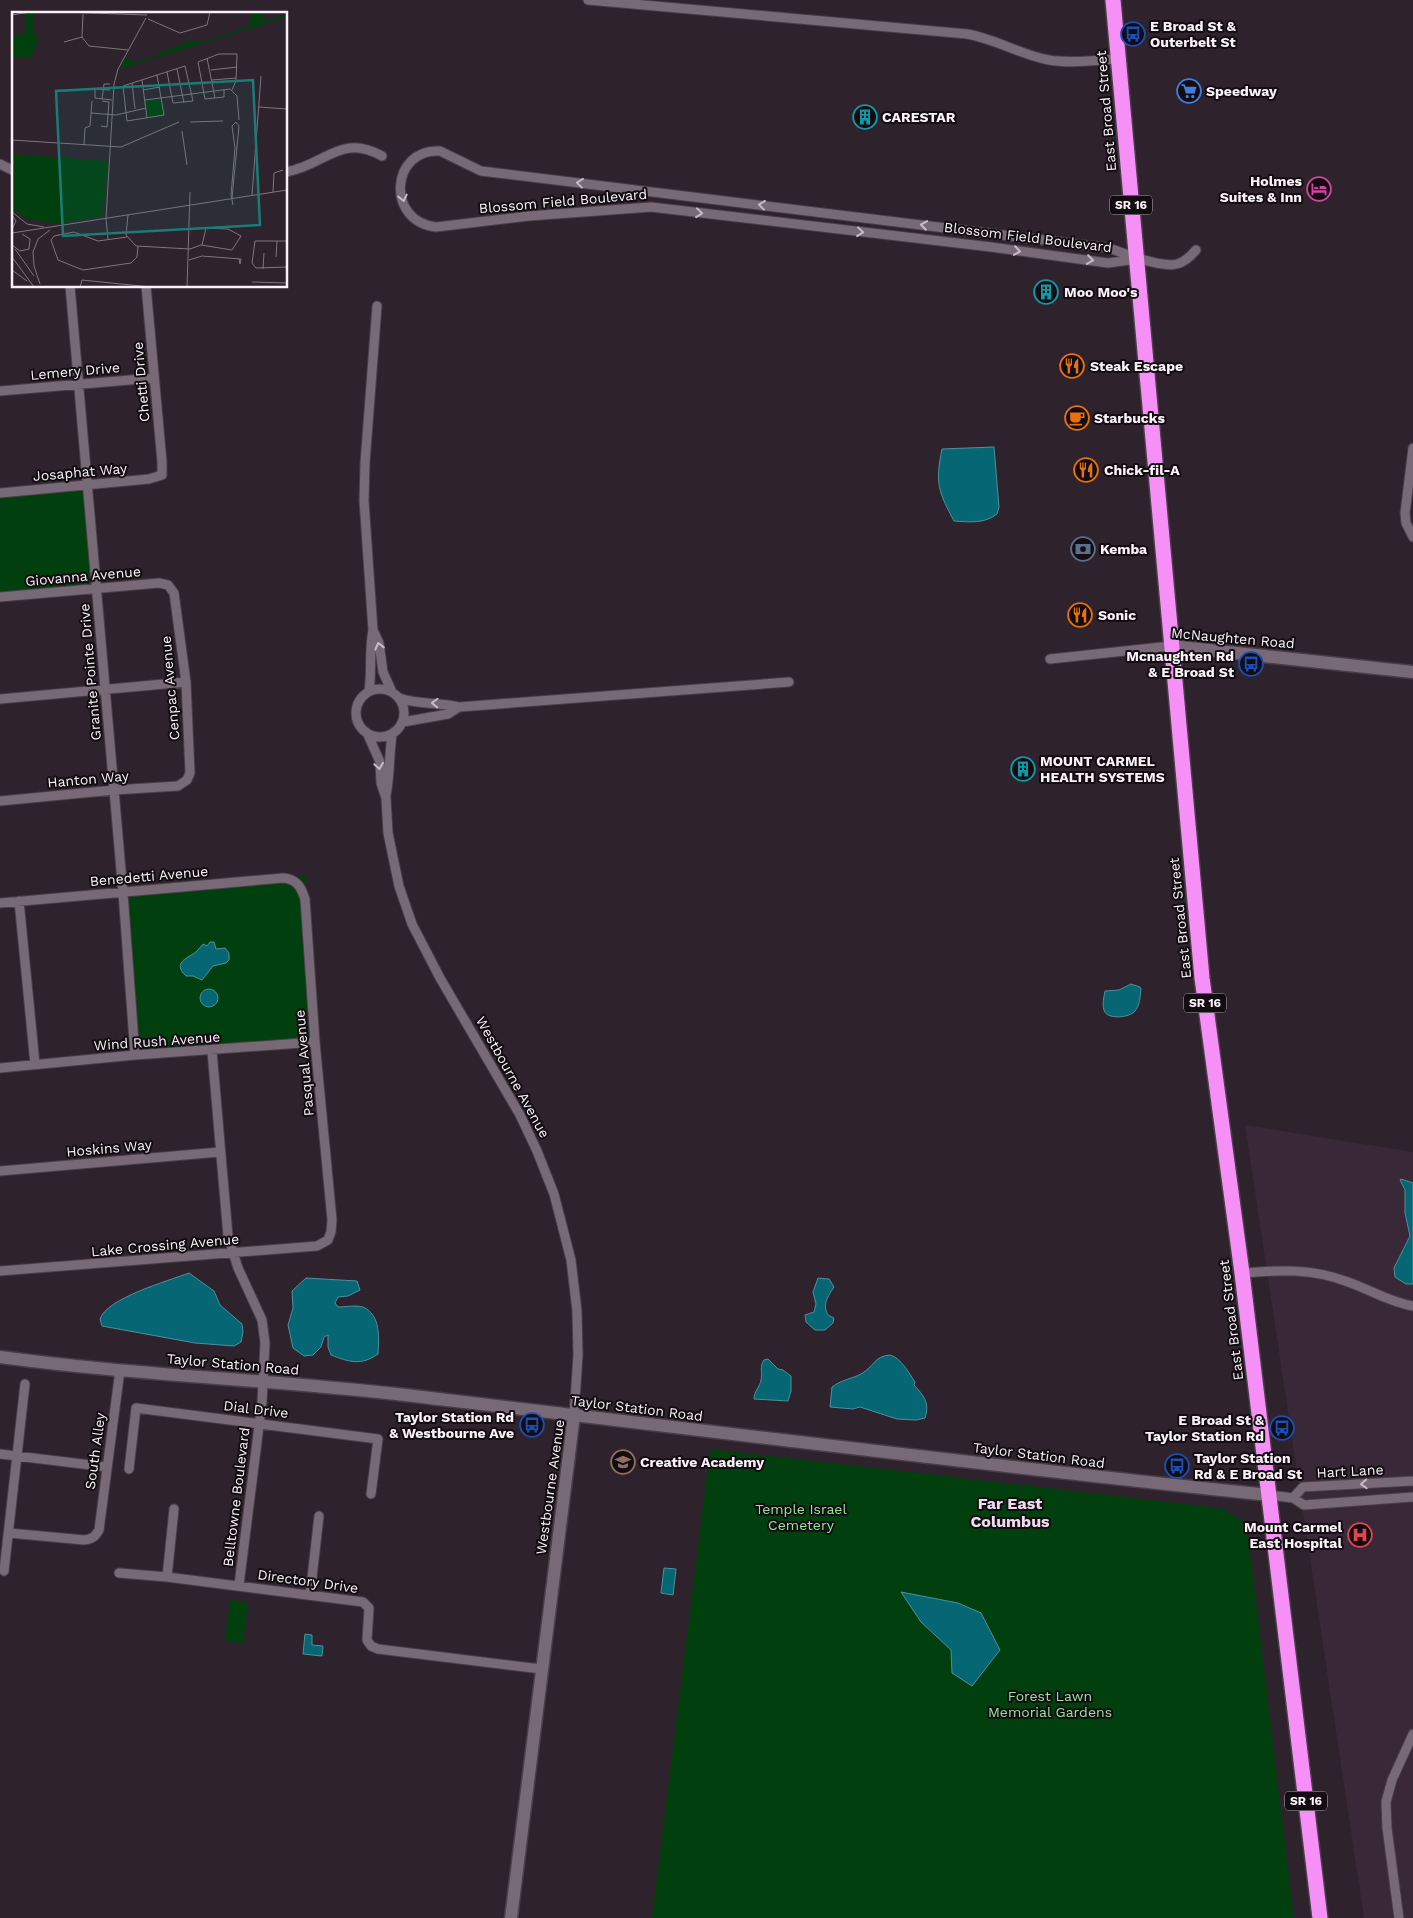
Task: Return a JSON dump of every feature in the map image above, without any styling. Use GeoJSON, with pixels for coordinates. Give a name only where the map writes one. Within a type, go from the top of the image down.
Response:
{"type":"FeatureCollection","features":[{"type":"Feature","properties":{"kind":"highway","name":"East Broad Street"},"geometry":{"type":"LineString","coordinates":[[1112,0],[1202,978],[1242,1273],[1320,1918]]}},
{"type":"Feature","properties":{"kind":"main road","name":"McNaughten Road"},"geometry":{"type":"LineString","coordinates":[[1171,646],[1413,672]]}},
{"type":"Feature","properties":{"kind":"main road","name":"Taylor Station Road"},"geometry":{"type":"LineString","coordinates":[[0,1357],[120,1370],[388,1394],[779,1441],[1269,1495]]}},
{"type":"Feature","properties":{"kind":"main road","name":"Westbourne Avenue"},"geometry":{"type":"LineString","coordinates":[[511,1918],[574,1415]]}},
{"type":"Feature","properties":{"kind":"street"},"geometry":{"type":"LineString","coordinates":[[588,0],[968,34],[991,39],[1050,60],[1086,61],[1118,59]]}},
{"type":"Feature","properties":{"kind":"street"},"geometry":{"type":"LineString","coordinates":[[288,171],[307,166],[346,148],[358,147],[369,149],[382,156]]}},
{"type":"Feature","properties":{"kind":"street","name":"Blossom Field Boulevard"},"geometry":{"type":"LineString","coordinates":[[434,151],[481,171],[1109,248],[1136,259],[1108,263],[990,247],[651,207],[529,216],[436,227],[425,225],[410,214],[403,203],[400,187],[402,176],[407,166],[418,155],[434,151]]}},
{"type":"Feature","properties":{"kind":"street"},"geometry":{"type":"LineString","coordinates":[[0,164],[12,170]]}},
{"type":"Feature","properties":{"kind":"street"},"geometry":{"type":"LineString","coordinates":[[1136,259],[1176,264],[1184,261],[1196,250]]}},
{"type":"Feature","properties":{"kind":"street","name":"Granite Pointe Drive"},"geometry":{"type":"LineString","coordinates":[[70,288],[123,893],[135,1056]]}},
{"type":"Feature","properties":{"kind":"street","name":"Chetti Drive"},"geometry":{"type":"LineString","coordinates":[[146,288],[162,475]]}},
{"type":"Feature","properties":{"kind":"street"},"geometry":{"type":"LineString","coordinates":[[373,630],[379,643],[383,672],[403,705],[404,713],[403,722],[398,729],[392,735],[384,738],[368,735],[358,724],[355,717],[358,702],[369,691],[372,672],[370,646],[373,630],[365,519],[364,473],[377,306]]}},
{"type":"Feature","properties":{"kind":"street","name":"Lemery Drive"},"geometry":{"type":"LineString","coordinates":[[0,391],[153,378]]}},
{"type":"Feature","properties":{"kind":"street"},"geometry":{"type":"LineString","coordinates":[[1413,448],[1405,513],[1406,523],[1413,537]]}},
{"type":"Feature","properties":{"kind":"street","name":"Josaphat Way"},"geometry":{"type":"LineString","coordinates":[[0,493],[149,480],[162,475]]}},
{"type":"Feature","properties":{"kind":"street","name":"Giovanna Avenue"},"geometry":{"type":"LineString","coordinates":[[0,597],[159,583],[168,585]]}},
{"type":"Feature","properties":{"kind":"street","name":"Cenpac Avenue"},"geometry":{"type":"LineString","coordinates":[[168,585],[174,593],[186,682],[190,773],[188,780],[178,786]]}},
{"type":"Feature","properties":{"kind":"street","name":"McNaughten Road"},"geometry":{"type":"LineString","coordinates":[[1050,659],[1171,646]]}},
{"type":"Feature","properties":{"kind":"street"},"geometry":{"type":"LineString","coordinates":[[0,699],[186,682]]}},
{"type":"Feature","properties":{"kind":"street"},"geometry":{"type":"LineString","coordinates":[[369,691],[385,689],[412,703],[447,704],[460,707],[789,682]]}},
{"type":"Feature","properties":{"kind":"street"},"geometry":{"type":"LineString","coordinates":[[403,722],[448,714],[460,707]]}},
{"type":"Feature","properties":{"kind":"street","name":"Westbourne Avenue"},"geometry":{"type":"LineString","coordinates":[[368,735],[380,762],[381,783],[386,798]]}},
{"type":"Feature","properties":{"kind":"street","name":"Westbourne Avenue"},"geometry":{"type":"LineString","coordinates":[[392,735],[388,761],[389,781],[386,798],[388,833],[399,886],[412,924],[440,978],[520,1115],[554,1194],[571,1260],[577,1311],[578,1355],[574,1415]]}},
{"type":"Feature","properties":{"kind":"street","name":"Hanton Way"},"geometry":{"type":"LineString","coordinates":[[0,801],[178,786]]}},
{"type":"Feature","properties":{"kind":"street","name":"Benedetti Avenue"},"geometry":{"type":"LineString","coordinates":[[0,903],[283,878],[289,878],[298,884]]}},
{"type":"Feature","properties":{"kind":"street","name":"Pasqual Avenue"},"geometry":{"type":"LineString","coordinates":[[298,884],[305,899],[315,1042],[332,1220],[328,1240]]}},
{"type":"Feature","properties":{"kind":"street"},"geometry":{"type":"LineString","coordinates":[[19,901],[35,1064]]}},
{"type":"Feature","properties":{"kind":"street","name":"Wind Rush Avenue"},"geometry":{"type":"LineString","coordinates":[[0,1068],[315,1042]]}},
{"type":"Feature","properties":{"kind":"street","name":"Belltowne Boulevard"},"geometry":{"type":"LineString","coordinates":[[212,1051],[228,1236],[232,1253],[262,1320],[265,1343],[259,1424],[239,1585]]}},
{"type":"Feature","properties":{"kind":"street","name":"Hoskins Way"},"geometry":{"type":"LineString","coordinates":[[0,1171],[220,1152]]}},
{"type":"Feature","properties":{"kind":"street","name":"Lake Crossing Avenue"},"geometry":{"type":"LineString","coordinates":[[1,1271],[317,1246],[328,1240]]}},
{"type":"Feature","properties":{"kind":"street"},"geometry":{"type":"LineString","coordinates":[[1242,1273],[1297,1270],[1315,1272],[1350,1283],[1393,1302],[1413,1306]]}},
{"type":"Feature","properties":{"kind":"street","name":"South Alley"},"geometry":{"type":"LineString","coordinates":[[8,1533],[84,1540],[90,1540],[96,1536],[99,1530],[120,1370]]}},
{"type":"Feature","properties":{"kind":"street"},"geometry":{"type":"LineString","coordinates":[[4,1571],[25,1384]]}},
{"type":"Feature","properties":{"kind":"street","name":"Dial Drive"},"geometry":{"type":"LineString","coordinates":[[129,1468],[136,1408],[378,1439],[371,1494]]}},
{"type":"Feature","properties":{"kind":"street"},"geometry":{"type":"LineString","coordinates":[[0,1454],[106,1467]]}},
{"type":"Feature","properties":{"kind":"street","name":"Hart Lane"},"geometry":{"type":"LineString","coordinates":[[1293,1498],[1303,1488],[1413,1482]]}},
{"type":"Feature","properties":{"kind":"street"},"geometry":{"type":"LineString","coordinates":[[1269,1495],[1293,1498],[1304,1505],[1413,1497]]}},
{"type":"Feature","properties":{"kind":"street"},"geometry":{"type":"LineString","coordinates":[[166,1576],[174,1509]]}},
{"type":"Feature","properties":{"kind":"street"},"geometry":{"type":"LineString","coordinates":[[310,1595],[319,1516]]}},
{"type":"Feature","properties":{"kind":"street","name":"Directory Drive"},"geometry":{"type":"LineString","coordinates":[[118,1573],[166,1576],[359,1601],[367,1604],[370,1612],[367,1640],[371,1646],[378,1649],[541,1669]]}},
{"type":"Feature","properties":{"kind":"street"},"geometry":{"type":"LineString","coordinates":[[1399,1918],[1386,1828],[1386,1802],[1392,1780],[1413,1734]]}},
{"type":"Feature","properties":{"kind":"shaded area","name":"Mount Carmel East Hospital"},"geometry":{"type":"Polygon","coordinates":[[[1245,1125],[1413,1152],[1413,1918],[1364,1918],[1245,1125]]]}},
{"type":"Feature","properties":{"kind":"green space"},"geometry":{"type":"Polygon","coordinates":[[[86,484],[96,589],[0,597],[0,493],[86,484]]]}},
{"type":"Feature","properties":{"kind":"green space"},"geometry":{"type":"Polygon","coordinates":[[[305,876],[315,1042],[135,1055],[123,893],[305,876]]]}},
{"type":"Feature","properties":{"kind":"green space","name":"Forest Lawn Memorial Gardens"},"geometry":{"type":"Polygon","coordinates":[[[710,1449],[1221,1508],[1241,1520],[1248,1535],[1294,1918],[652,1918],[710,1449]]]}},
{"type":"Feature","properties":{"kind":"green space"},"geometry":{"type":"Polygon","coordinates":[[[230,1600],[248,1602],[243,1643],[225,1641],[230,1600]]]}},
{"type":"Feature","properties":{"kind":"water"},"geometry":{"type":"Polygon","coordinates":[[[994,447],[999,507],[997,514],[982,521],[954,521],[944,502],[939,486],[942,449],[994,447]]]}},
{"type":"Feature","properties":{"kind":"water"},"geometry":{"type":"Polygon","coordinates":[[[210,942],[214,942],[216,949],[225,948],[229,953],[229,960],[226,963],[213,966],[202,980],[193,976],[186,976],[180,967],[183,961],[203,944],[207,946],[210,942]]]}},
{"type":"Feature","properties":{"kind":"water"},"geometry":{"type":"Polygon","coordinates":[[[1131,984],[1141,989],[1137,1009],[1128,1015],[1118,1017],[1113,1017],[1106,1013],[1103,1006],[1105,991],[1119,990],[1131,984]]]}},
{"type":"Feature","properties":{"kind":"water"},"geometry":{"type":"Polygon","coordinates":[[[209,989],[215,992],[218,998],[215,1004],[209,1007],[203,1004],[200,998],[203,992],[209,989]]]}},
{"type":"Feature","properties":{"kind":"water"},"geometry":{"type":"Polygon","coordinates":[[[1401,1179],[1413,1183],[1413,1284],[1406,1284],[1395,1277],[1394,1268],[1410,1236],[1405,1213],[1405,1190],[1401,1179]]]}},
{"type":"Feature","properties":{"kind":"water"},"geometry":{"type":"Polygon","coordinates":[[[189,1273],[214,1291],[220,1305],[242,1324],[241,1342],[234,1346],[195,1343],[102,1326],[100,1319],[105,1311],[114,1304],[139,1291],[189,1273]]]}},
{"type":"Feature","properties":{"kind":"water"},"geometry":{"type":"Polygon","coordinates":[[[306,1278],[357,1281],[360,1290],[348,1296],[338,1297],[335,1303],[338,1307],[363,1307],[373,1315],[378,1328],[378,1354],[372,1358],[355,1362],[331,1355],[328,1347],[328,1335],[324,1337],[321,1347],[313,1355],[304,1356],[293,1348],[288,1325],[293,1308],[292,1291],[306,1278]]]}},
{"type":"Feature","properties":{"kind":"water"},"geometry":{"type":"Polygon","coordinates":[[[818,1278],[829,1279],[834,1287],[826,1304],[828,1315],[834,1318],[833,1323],[825,1330],[815,1330],[806,1322],[805,1315],[814,1312],[816,1304],[813,1292],[818,1278]]]}},
{"type":"Feature","properties":{"kind":"water"},"geometry":{"type":"Polygon","coordinates":[[[890,1355],[898,1359],[904,1366],[915,1382],[914,1385],[923,1396],[927,1408],[925,1418],[916,1420],[897,1419],[860,1407],[853,1409],[830,1407],[832,1387],[861,1374],[881,1357],[890,1355]]]}},
{"type":"Feature","properties":{"kind":"water"},"geometry":{"type":"Polygon","coordinates":[[[768,1359],[778,1369],[791,1376],[791,1391],[788,1401],[754,1399],[761,1380],[761,1368],[764,1360],[768,1359]]]}},
{"type":"Feature","properties":{"kind":"water"},"geometry":{"type":"Polygon","coordinates":[[[664,1568],[676,1569],[673,1595],[661,1593],[664,1568]]]}},
{"type":"Feature","properties":{"kind":"water"},"geometry":{"type":"Polygon","coordinates":[[[901,1592],[958,1603],[981,1613],[1000,1650],[972,1686],[952,1673],[951,1650],[921,1622],[901,1592]]]}},
{"type":"Feature","properties":{"kind":"water"},"geometry":{"type":"Polygon","coordinates":[[[305,1634],[312,1635],[312,1645],[323,1646],[322,1656],[303,1654],[305,1634]]]}},
{"type":"Feature","properties":{"kind":"place","name":"E Broad St & Outerbelt St"},"geometry":{"type":"Point","coordinates":[1133,34]}},
{"type":"Feature","properties":{"kind":"place","name":"Speedway"},"geometry":{"type":"Point","coordinates":[1189,91]}},
{"type":"Feature","properties":{"kind":"place","name":"CARESTAR"},"geometry":{"type":"Point","coordinates":[865,117]}},
{"type":"Feature","properties":{"kind":"place","name":"Holmes Suites & Inn"},"geometry":{"type":"Point","coordinates":[1319,189]}},
{"type":"Feature","properties":{"kind":"place","name":"Moo Moo's"},"geometry":{"type":"Point","coordinates":[1046,292]}},
{"type":"Feature","properties":{"kind":"place","name":"Steak Escape"},"geometry":{"type":"Point","coordinates":[1072,366]}},
{"type":"Feature","properties":{"kind":"place","name":"Starbucks"},"geometry":{"type":"Point","coordinates":[1077,418]}},
{"type":"Feature","properties":{"kind":"place","name":"Chick-fil-A"},"geometry":{"type":"Point","coordinates":[1086,470]}},
{"type":"Feature","properties":{"kind":"place","name":"Kemba"},"geometry":{"type":"Point","coordinates":[1083,549]}},
{"type":"Feature","properties":{"kind":"place","name":"Sonic"},"geometry":{"type":"Point","coordinates":[1080,615]}},
{"type":"Feature","properties":{"kind":"place","name":"Mcnaughten Rd & E Broad St"},"geometry":{"type":"Point","coordinates":[1251,664]}},
{"type":"Feature","properties":{"kind":"place","name":"MOUNT CARMEL HEALTH SYSTEMS"},"geometry":{"type":"Point","coordinates":[1023,769]}},
{"type":"Feature","properties":{"kind":"place","name":"Taylor Station Rd & Westbourne Ave"},"geometry":{"type":"Point","coordinates":[532,1425]}},
{"type":"Feature","properties":{"kind":"place","name":"E Broad St & Taylor Station Rd"},"geometry":{"type":"Point","coordinates":[1282,1428]}},
{"type":"Feature","properties":{"kind":"place","name":"Creative Academy"},"geometry":{"type":"Point","coordinates":[623,1462]}},
{"type":"Feature","properties":{"kind":"place","name":"Taylor Station Rd & E Broad St"},"geometry":{"type":"Point","coordinates":[1177,1466]}},
{"type":"Feature","properties":{"kind":"place","name":"Mount Carmel East Hospital"},"geometry":{"type":"Point","coordinates":[1360,1535]}},
{"type":"Feature","properties":{"kind":"district","name":"Far East Columbus"},"geometry":{"type":"Point","coordinates":[1010,1512]}},
{"type":"Feature","properties":{"kind":"park label","name":"Temple Israel Cemetery"},"geometry":{"type":"Point","coordinates":[801,1518]}}]}
